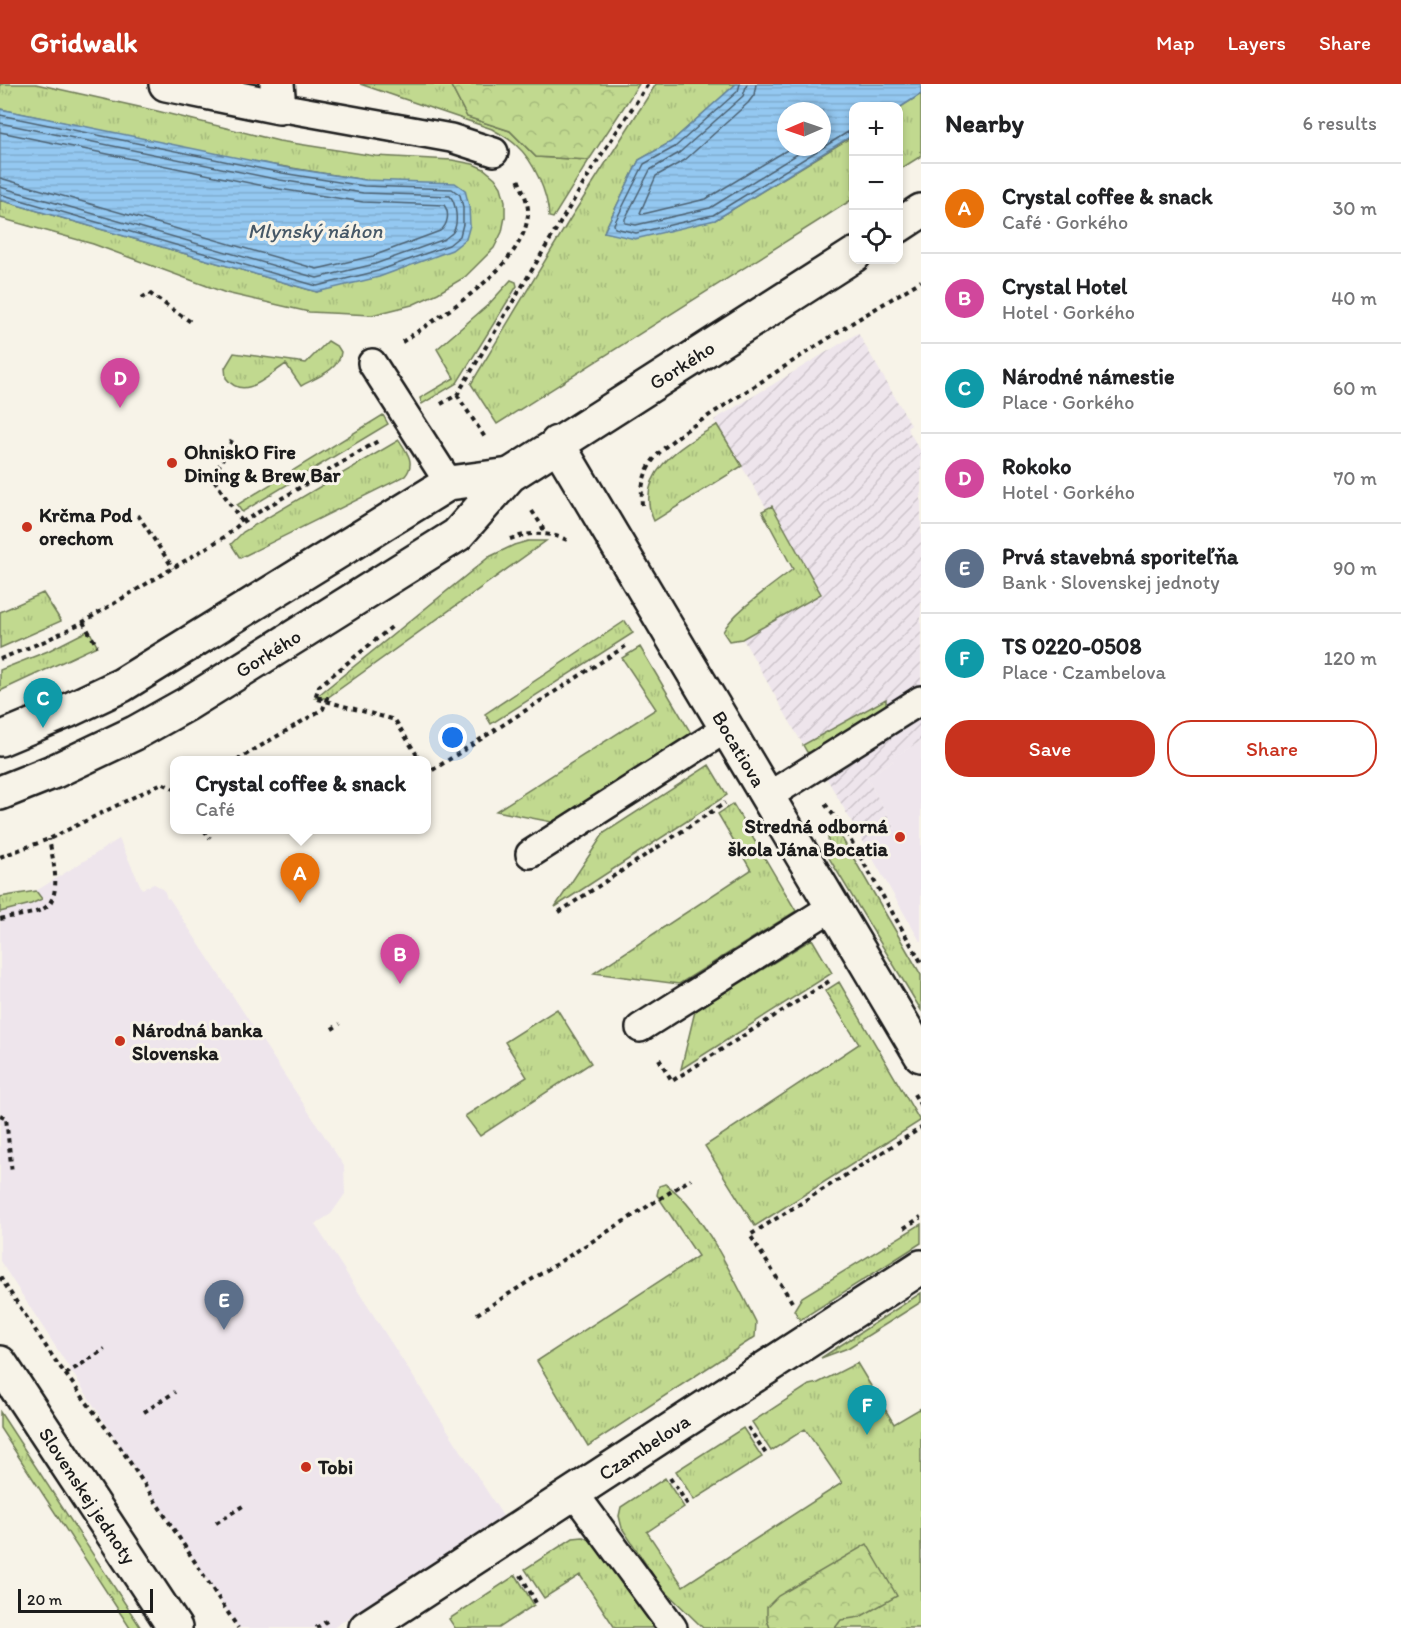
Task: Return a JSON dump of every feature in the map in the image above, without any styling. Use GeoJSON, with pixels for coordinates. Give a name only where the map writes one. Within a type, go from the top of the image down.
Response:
{"type":"FeatureCollection","features":[{"type":"Feature","properties":{"kind":"street"},"geometry":{"type":"LineString","coordinates":[[166,84],[278,95]]}},
{"type":"Feature","properties":{"kind":"street"},"geometry":{"type":"LineString","coordinates":[[903,223],[921,211]]}},
{"type":"Feature","properties":{"kind":"street","name":"Gorkého"},"geometry":{"type":"LineString","coordinates":[[0,793],[55,771],[135,733],[187,704],[457,535],[510,475],[849,258]]}},
{"type":"Feature","properties":{"kind":"street","name":"Bocatiova"},"geometry":{"type":"LineString","coordinates":[[557,443],[921,1055]]}},
{"type":"Feature","properties":{"kind":"street","name":"Gorkého"},"geometry":{"type":"LineString","coordinates":[[0,739],[122,685],[449,483],[510,475]]}},
{"type":"Feature","properties":{"kind":"street","name":"Czambelova"},"geometry":{"type":"LineString","coordinates":[[366,1628],[921,1267]]}},
{"type":"Feature","properties":{"kind":"street","name":"Slovenskej jednoty"},"geometry":{"type":"LineString","coordinates":[[0,1363],[175,1628]]}},
{"type":"Feature","properties":{"kind":"lane"},"geometry":{"type":"LineString","coordinates":[[278,95],[452,138],[494,152]]}},
{"type":"Feature","properties":{"kind":"lane"},"geometry":{"type":"LineString","coordinates":[[372,363],[449,483]]}},
{"type":"Feature","properties":{"kind":"lane"},"geometry":{"type":"LineString","coordinates":[[767,797],[921,700]]}},
{"type":"Feature","properties":{"kind":"lane"},"geometry":{"type":"LineString","coordinates":[[530,854],[727,728]]}},
{"type":"Feature","properties":{"kind":"lane"},"geometry":{"type":"LineString","coordinates":[[640,1028],[832,907]]}},
{"type":"Feature","properties":{"kind":"lane"},"geometry":{"type":"LineString","coordinates":[[574,1493],[673,1628]]}},
{"type":"Feature","properties":{"kind":"path"},"geometry":{"type":"LineString","coordinates":[[437,406],[458,395],[601,156],[648,84]]}},
{"type":"Feature","properties":{"kind":"path"},"geometry":{"type":"LineString","coordinates":[[595,151],[601,156]]}},
{"type":"Feature","properties":{"kind":"path"},"geometry":{"type":"LineString","coordinates":[[372,363],[477,290],[508,257],[521,236],[528,217],[525,196],[510,167],[494,152]]}},
{"type":"Feature","properties":{"kind":"path"},"geometry":{"type":"LineString","coordinates":[[642,502],[642,486],[646,470],[664,447],[832,336],[921,281]]}},
{"type":"Feature","properties":{"kind":"path"},"geometry":{"type":"LineString","coordinates":[[142,298],[149,293],[191,322]]}},
{"type":"Feature","properties":{"kind":"path"},"geometry":{"type":"LineString","coordinates":[[0,659],[45,641],[83,622],[226,536],[242,522],[384,438]]}},
{"type":"Feature","properties":{"kind":"path"},"geometry":{"type":"LineString","coordinates":[[232,440],[213,478],[242,522]]}},
{"type":"Feature","properties":{"kind":"path"},"geometry":{"type":"LineString","coordinates":[[138,515],[173,568]]}},
{"type":"Feature","properties":{"kind":"path"},"geometry":{"type":"LineString","coordinates":[[507,540],[527,534],[544,534],[561,537],[573,543]]}},
{"type":"Feature","properties":{"kind":"path"},"geometry":{"type":"LineString","coordinates":[[244,756],[322,709],[327,698],[315,698],[319,686],[402,619]]}},
{"type":"Feature","properties":{"kind":"path"},"geometry":{"type":"LineString","coordinates":[[83,622],[97,646]]}},
{"type":"Feature","properties":{"kind":"path"},"geometry":{"type":"LineString","coordinates":[[431,771],[633,642]]}},
{"type":"Feature","properties":{"kind":"path"},"geometry":{"type":"LineString","coordinates":[[325,703],[395,720],[418,756]]}},
{"type":"Feature","properties":{"kind":"path"},"geometry":{"type":"LineString","coordinates":[[0,857],[49,839],[162,783],[170,787]]}},
{"type":"Feature","properties":{"kind":"path"},"geometry":{"type":"LineString","coordinates":[[559,912],[728,801]]}},
{"type":"Feature","properties":{"kind":"path"},"geometry":{"type":"LineString","coordinates":[[0,920],[46,907],[52,898],[56,886],[49,839]]}},
{"type":"Feature","properties":{"kind":"path"},"geometry":{"type":"LineString","coordinates":[[640,1028],[672,1081],[832,980]]}},
{"type":"Feature","properties":{"kind":"path"},"geometry":{"type":"LineString","coordinates":[[332,1029],[340,1024]]}},
{"type":"Feature","properties":{"kind":"path"},"geometry":{"type":"LineString","coordinates":[[0,1114],[6,1118],[12,1173]]}},
{"type":"Feature","properties":{"kind":"path"},"geometry":{"type":"LineString","coordinates":[[792,1302],[750,1235],[921,1128]]}},
{"type":"Feature","properties":{"kind":"path"},"geometry":{"type":"LineString","coordinates":[[477,1314],[691,1179]]}},
{"type":"Feature","properties":{"kind":"path"},"geometry":{"type":"LineString","coordinates":[[0,1276],[66,1374],[120,1447],[238,1628]]}},
{"type":"Feature","properties":{"kind":"path"},"geometry":{"type":"LineString","coordinates":[[66,1374],[105,1349]]}},
{"type":"Feature","properties":{"kind":"path"},"geometry":{"type":"LineString","coordinates":[[144,1412],[175,1392]]}},
{"type":"Feature","properties":{"kind":"path"},"geometry":{"type":"LineString","coordinates":[[747,1426],[766,1454]]}},
{"type":"Feature","properties":{"kind":"path"},"geometry":{"type":"LineString","coordinates":[[670,1477],[688,1505]]}},
{"type":"Feature","properties":{"kind":"path"},"geometry":{"type":"LineString","coordinates":[[216,1523],[246,1504]]}},
{"type":"Feature","properties":{"kind":"path"},"geometry":{"type":"LineString","coordinates":[[516,1566],[536,1603]]}},
{"type":"Feature","properties":{"kind":"shaded area"},"geometry":{"type":"Polygon","coordinates":[[[858,333],[911,425],[907,428],[921,452],[921,741],[866,777],[895,828],[865,845],[807,744],[803,745],[740,634],[815,589],[714,420],[858,333]]]}},
{"type":"Feature","properties":{"kind":"shaded area","name":"Stredná odborná škola Jána Bocatia"},"geometry":{"type":"Polygon","coordinates":[[[921,741],[921,943],[865,845],[895,828],[866,777],[893,761],[891,758],[921,741]]]}},
{"type":"Feature","properties":{"kind":"shaded area"},"geometry":{"type":"Polygon","coordinates":[[[119,839],[142,889],[154,884],[165,892],[167,899],[169,898],[344,1166],[345,1194],[331,1214],[315,1224],[503,1516],[333,1628],[238,1628],[0,1261],[0,897],[36,891],[119,839]]]}},
{"type":"Feature","properties":{"kind":"green space"},"geometry":{"type":"Polygon","coordinates":[[[0,84],[36,84],[279,141],[375,156],[452,160],[473,164],[495,178],[501,187],[505,201],[502,232],[494,248],[465,277],[412,305],[372,315],[309,312],[226,293],[93,244],[0,218],[0,200],[317,292],[365,180],[231,158],[0,109],[0,84]]]}},
{"type":"Feature","properties":{"kind":"green space"},"geometry":{"type":"Polygon","coordinates":[[[360,84],[450,84],[467,117],[510,131],[536,157],[589,160],[553,218],[549,217],[546,198],[534,168],[523,152],[510,140],[492,129],[360,84]]]}},
{"type":"Feature","properties":{"kind":"green space"},"geometry":{"type":"Polygon","coordinates":[[[450,84],[639,84],[589,160],[536,157],[510,131],[467,117],[450,84]]]}},
{"type":"Feature","properties":{"kind":"green space"},"geometry":{"type":"Polygon","coordinates":[[[656,84],[736,84],[671,142],[639,160],[604,232],[715,220],[820,156],[831,156],[831,149],[849,138],[849,202],[497,424],[471,384],[570,219],[656,84]]]}},
{"type":"Feature","properties":{"kind":"green space"},"geometry":{"type":"Polygon","coordinates":[[[921,94],[921,156],[903,167],[903,156],[903,105],[921,94]]]}},
{"type":"Feature","properties":{"kind":"green space"},"geometry":{"type":"Polygon","coordinates":[[[511,280],[516,282],[517,286],[457,383],[422,404],[420,398],[454,378],[437,349],[489,304],[511,280]]]}},
{"type":"Feature","properties":{"kind":"green space"},"geometry":{"type":"Polygon","coordinates":[[[328,341],[338,347],[341,352],[340,358],[332,369],[301,386],[286,364],[248,387],[240,388],[226,378],[225,368],[234,353],[306,363],[328,341]]]}},
{"type":"Feature","properties":{"kind":"green space"},"geometry":{"type":"Polygon","coordinates":[[[383,415],[388,424],[242,512],[237,505],[383,415]]]}},
{"type":"Feature","properties":{"kind":"green space"},"geometry":{"type":"Polygon","coordinates":[[[717,425],[742,466],[654,521],[649,504],[650,489],[655,475],[664,462],[676,452],[717,425]]]}},
{"type":"Feature","properties":{"kind":"green space"},"geometry":{"type":"Polygon","coordinates":[[[399,440],[410,462],[405,476],[240,558],[231,544],[243,532],[399,440]]]}},
{"type":"Feature","properties":{"kind":"green space"},"geometry":{"type":"Polygon","coordinates":[[[772,506],[821,594],[742,639],[729,641],[723,632],[735,616],[793,569],[762,511],[772,506]]]}},
{"type":"Feature","properties":{"kind":"green space"},"geometry":{"type":"Polygon","coordinates":[[[528,541],[546,541],[327,698],[315,698],[489,557],[528,541]]]}},
{"type":"Feature","properties":{"kind":"green space"},"geometry":{"type":"Polygon","coordinates":[[[43,593],[61,621],[0,648],[0,612],[43,593]]]}},
{"type":"Feature","properties":{"kind":"green space"},"geometry":{"type":"Polygon","coordinates":[[[625,621],[633,633],[491,724],[485,714],[625,621]]]}},
{"type":"Feature","properties":{"kind":"green space"},"geometry":{"type":"Polygon","coordinates":[[[89,630],[97,646],[0,691],[0,670],[48,651],[89,630]]]}},
{"type":"Feature","properties":{"kind":"green space"},"geometry":{"type":"Polygon","coordinates":[[[640,647],[695,740],[562,824],[496,811],[656,709],[622,658],[640,647]]]}},
{"type":"Feature","properties":{"kind":"green space"},"geometry":{"type":"Polygon","coordinates":[[[886,699],[886,706],[812,753],[807,752],[803,745],[886,699]]]}},
{"type":"Feature","properties":{"kind":"green space"},"geometry":{"type":"Polygon","coordinates":[[[709,765],[727,795],[555,907],[604,833],[709,765]]]}},
{"type":"Feature","properties":{"kind":"green space"},"geometry":{"type":"Polygon","coordinates":[[[733,804],[796,911],[679,984],[594,973],[751,870],[718,814],[733,804]]]}},
{"type":"Feature","properties":{"kind":"green space"},"geometry":{"type":"Polygon","coordinates":[[[834,833],[840,835],[921,975],[921,1010],[829,858],[828,836],[834,833]]]}},
{"type":"Feature","properties":{"kind":"green space"},"geometry":{"type":"Polygon","coordinates":[[[36,891],[42,899],[0,912],[0,897],[36,891]]]}},
{"type":"Feature","properties":{"kind":"green space"},"geometry":{"type":"Polygon","coordinates":[[[812,939],[832,973],[681,1069],[695,1011],[812,939]]]}},
{"type":"Feature","properties":{"kind":"green space"},"geometry":{"type":"Polygon","coordinates":[[[839,982],[920,1121],[755,1226],[705,1146],[859,1044],[825,991],[839,982]]]}},
{"type":"Feature","properties":{"kind":"green space"},"geometry":{"type":"Polygon","coordinates":[[[557,1009],[591,1063],[480,1136],[465,1116],[527,1077],[505,1042],[557,1009]]]}},
{"type":"Feature","properties":{"kind":"green space"},"geometry":{"type":"Polygon","coordinates":[[[665,1184],[678,1194],[691,1209],[716,1247],[756,1322],[755,1337],[588,1446],[537,1361],[698,1256],[657,1195],[659,1186],[665,1184]]]}},
{"type":"Feature","properties":{"kind":"green space"},"geometry":{"type":"Polygon","coordinates":[[[921,1224],[921,1243],[800,1320],[794,1310],[802,1297],[921,1224]]]}},
{"type":"Feature","properties":{"kind":"green space"},"geometry":{"type":"Polygon","coordinates":[[[921,1293],[921,1302],[848,1348],[821,1358],[921,1293]]]}},
{"type":"Feature","properties":{"kind":"green space"},"geometry":{"type":"Polygon","coordinates":[[[857,1363],[894,1424],[921,1408],[921,1628],[703,1628],[661,1587],[622,1528],[619,1516],[621,1507],[665,1478],[684,1507],[647,1532],[683,1586],[842,1483],[805,1429],[771,1451],[752,1422],[809,1385],[818,1383],[857,1363]]]}},
{"type":"Feature","properties":{"kind":"green space"},"geometry":{"type":"Polygon","coordinates":[[[0,1412],[141,1628],[130,1628],[0,1428],[0,1412]]]}},
{"type":"Feature","properties":{"kind":"green space"},"geometry":{"type":"Polygon","coordinates":[[[743,1428],[762,1457],[694,1500],[676,1471],[743,1428]]]}},
{"type":"Feature","properties":{"kind":"green space"},"geometry":{"type":"Polygon","coordinates":[[[583,1537],[596,1542],[656,1628],[615,1628],[580,1575],[544,1598],[525,1569],[573,1538],[583,1537]]]}},
{"type":"Feature","properties":{"kind":"green space"},"geometry":{"type":"Polygon","coordinates":[[[867,1544],[897,1596],[860,1617],[841,1620],[835,1628],[770,1628],[767,1620],[767,1607],[778,1596],[867,1544]]]}},
{"type":"Feature","properties":{"kind":"green space"},"geometry":{"type":"Polygon","coordinates":[[[516,1575],[534,1605],[499,1628],[455,1628],[449,1619],[516,1575]]]}},
{"type":"Feature","properties":{"kind":"water"},"geometry":{"type":"Polygon","coordinates":[[[736,84],[921,84],[921,94],[903,105],[903,102],[849,102],[849,137],[831,149],[831,102],[777,102],[777,156],[819,156],[715,220],[635,239],[604,232],[639,160],[671,142],[736,84]]]}},
{"type":"Feature","properties":{"kind":"water","name":"Mlynský náhon"},"geometry":{"type":"Polygon","coordinates":[[[0,109],[283,167],[365,180],[455,183],[465,190],[470,225],[466,239],[452,250],[379,277],[317,292],[0,200],[0,109]]]}},
{"type":"Feature","properties":{"kind":"place","name":"Rokoko"},"geometry":{"type":"Point","coordinates":[120,408]}},
{"type":"Feature","properties":{"kind":"place","name":"OhniskO Fire Dining & Brew Bar"},"geometry":{"type":"Point","coordinates":[172,463]}},
{"type":"Feature","properties":{"kind":"place","name":"Krčma Pod orechom"},"geometry":{"type":"Point","coordinates":[27,527]}},
{"type":"Feature","properties":{"kind":"place","name":"Národné námestie"},"geometry":{"type":"Point","coordinates":[43,728]}},
{"type":"Feature","properties":{"kind":"place","name":"Stredná odborná škola Jána Bocatia"},"geometry":{"type":"Point","coordinates":[900,837]}},
{"type":"Feature","properties":{"kind":"place","name":"Crystal coffee & snack"},"geometry":{"type":"Point","coordinates":[300,903]}},
{"type":"Feature","properties":{"kind":"place","name":"Crystal Hotel"},"geometry":{"type":"Point","coordinates":[400,984]}},
{"type":"Feature","properties":{"kind":"place","name":"Národná banka Slovenska"},"geometry":{"type":"Point","coordinates":[120,1041]}},
{"type":"Feature","properties":{"kind":"place","name":"Prvá stavebná sporiteľňa"},"geometry":{"type":"Point","coordinates":[224,1330]}},
{"type":"Feature","properties":{"kind":"place","name":"TS 0220-0508"},"geometry":{"type":"Point","coordinates":[867,1435]}},
{"type":"Feature","properties":{"kind":"place","name":"Tobi"},"geometry":{"type":"Point","coordinates":[306,1467]}}]}
